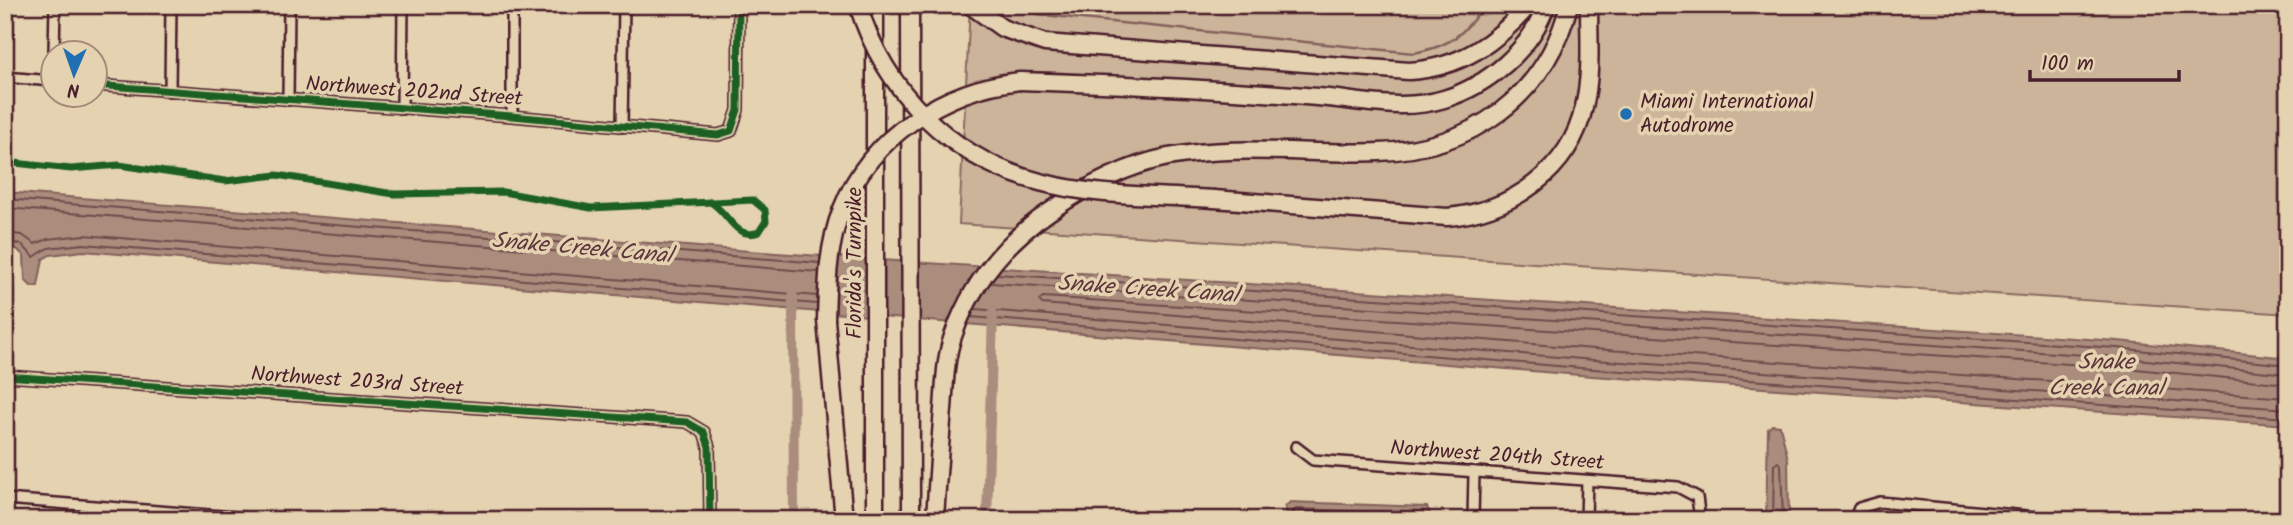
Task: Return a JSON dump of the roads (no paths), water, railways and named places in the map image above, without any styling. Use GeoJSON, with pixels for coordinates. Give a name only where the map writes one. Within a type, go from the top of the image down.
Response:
{"type":"FeatureCollection","features":[{"type":"Feature","properties":{"kind":"highway"},"geometry":{"type":"LineString","coordinates":[[858,5],[878,57],[905,96],[946,136],[983,160],[1022,177],[1062,186],[1447,217],[1481,212],[1514,198],[1532,186],[1558,161],[1581,120],[1588,79],[1589,5]]}},
{"type":"Feature","properties":{"kind":"highway","name":"Florida's Turnpike"},"geometry":{"type":"LineString","coordinates":[[875,520],[876,5]]}},
{"type":"Feature","properties":{"kind":"highway"},"geometry":{"type":"LineString","coordinates":[[910,5],[911,520]]}},
{"type":"Feature","properties":{"kind":"highway"},"geometry":{"type":"LineString","coordinates":[[970,5],[1002,28],[1045,43],[1409,71],[1440,68],[1470,56],[1494,41],[1528,5]]}},
{"type":"Feature","properties":{"kind":"highway"},"geometry":{"type":"LineString","coordinates":[[844,520],[826,320],[830,252],[842,209],[851,190],[881,149],[932,108],[951,97],[995,84],[1020,81],[1317,97],[1397,106],[1426,103],[1471,88],[1498,70],[1519,50],[1542,17],[1546,5]]}},
{"type":"Feature","properties":{"kind":"highway"},"geometry":{"type":"LineString","coordinates":[[935,520],[946,368],[953,336],[972,292],[997,256],[1041,217],[1105,178],[1136,166],[1177,156],[1279,149],[1380,152],[1447,140],[1477,127],[1522,95],[1552,54],[1569,5]]}},
{"type":"Feature","properties":{"kind":"street"},"geometry":{"type":"LineString","coordinates":[[54,38],[55,5]]}},
{"type":"Feature","properties":{"kind":"street"},"geometry":{"type":"LineString","coordinates":[[170,91],[171,5]]}},
{"type":"Feature","properties":{"kind":"street"},"geometry":{"type":"LineString","coordinates":[[288,100],[289,5]]}},
{"type":"Feature","properties":{"kind":"street"},"geometry":{"type":"LineString","coordinates":[[402,109],[403,5]]}},
{"type":"Feature","properties":{"kind":"street"},"geometry":{"type":"LineString","coordinates":[[512,5],[512,116]]}},
{"type":"Feature","properties":{"kind":"street"},"geometry":{"type":"LineString","coordinates":[[622,127],[624,5]]}},
{"type":"Feature","properties":{"kind":"street","name":"Northwest 202nd Street"},"geometry":{"type":"LineString","coordinates":[[108,86],[512,116],[718,135],[730,131],[738,110],[739,5]]}},
{"type":"Feature","properties":{"kind":"street"},"geometry":{"type":"LineString","coordinates":[[5,77],[38,80]]}},
{"type":"Feature","properties":{"kind":"street","name":"Northwest 203rd Street"},"geometry":{"type":"LineString","coordinates":[[5,376],[687,422],[704,432],[709,447],[710,520]]}},
{"type":"Feature","properties":{"kind":"street","name":"Northwest 204th Street"},"geometry":{"type":"LineString","coordinates":[[1296,447],[1313,460],[1678,486],[1697,497],[1700,520]]}},
{"type":"Feature","properties":{"kind":"street"},"geometry":{"type":"LineString","coordinates":[[1473,520],[1474,472]]}},
{"type":"Feature","properties":{"kind":"street"},"geometry":{"type":"LineString","coordinates":[[1586,520],[1587,481]]}},
{"type":"Feature","properties":{"kind":"street"},"geometry":{"type":"LineString","coordinates":[[5,499],[274,520]]}},
{"type":"Feature","properties":{"kind":"street"},"geometry":{"type":"LineString","coordinates":[[1854,520],[1859,508],[1880,502],[1964,515],[2067,520]]}},
{"type":"Feature","properties":{"kind":"water","name":"Snake Creek Canal"},"geometry":{"type":"Polygon","coordinates":[[[5,192],[776,253],[2118,341],[2288,358],[2288,425],[1592,376],[83,251],[50,255],[43,259],[38,286],[32,287],[25,280],[24,256],[17,249],[5,248],[5,192]]]}},
{"type":"Feature","properties":{"kind":"water"},"geometry":{"type":"Polygon","coordinates":[[[1772,425],[1780,426],[1788,459],[1789,520],[1766,520],[1768,429],[1772,425]]]}},
{"type":"Feature","properties":{"kind":"water"},"geometry":{"type":"Polygon","coordinates":[[[1290,502],[1427,507],[1433,520],[1287,520],[1285,507],[1290,502]]]}},
{"type":"Feature","properties":{"kind":"waterway"},"geometry":{"type":"LineString","coordinates":[[1004,5],[1043,15],[1414,53],[1455,38],[1485,5]]}},
{"type":"Feature","properties":{"kind":"waterway"},"geometry":{"type":"LineString","coordinates":[[793,296],[794,520]]}},
{"type":"Feature","properties":{"kind":"waterway"},"geometry":{"type":"LineString","coordinates":[[987,520],[993,313]]}},
{"type":"Feature","properties":{"kind":"place","name":"Miami International Autodrome"},"geometry":{"type":"Point","coordinates":[1626,114]}}]}
